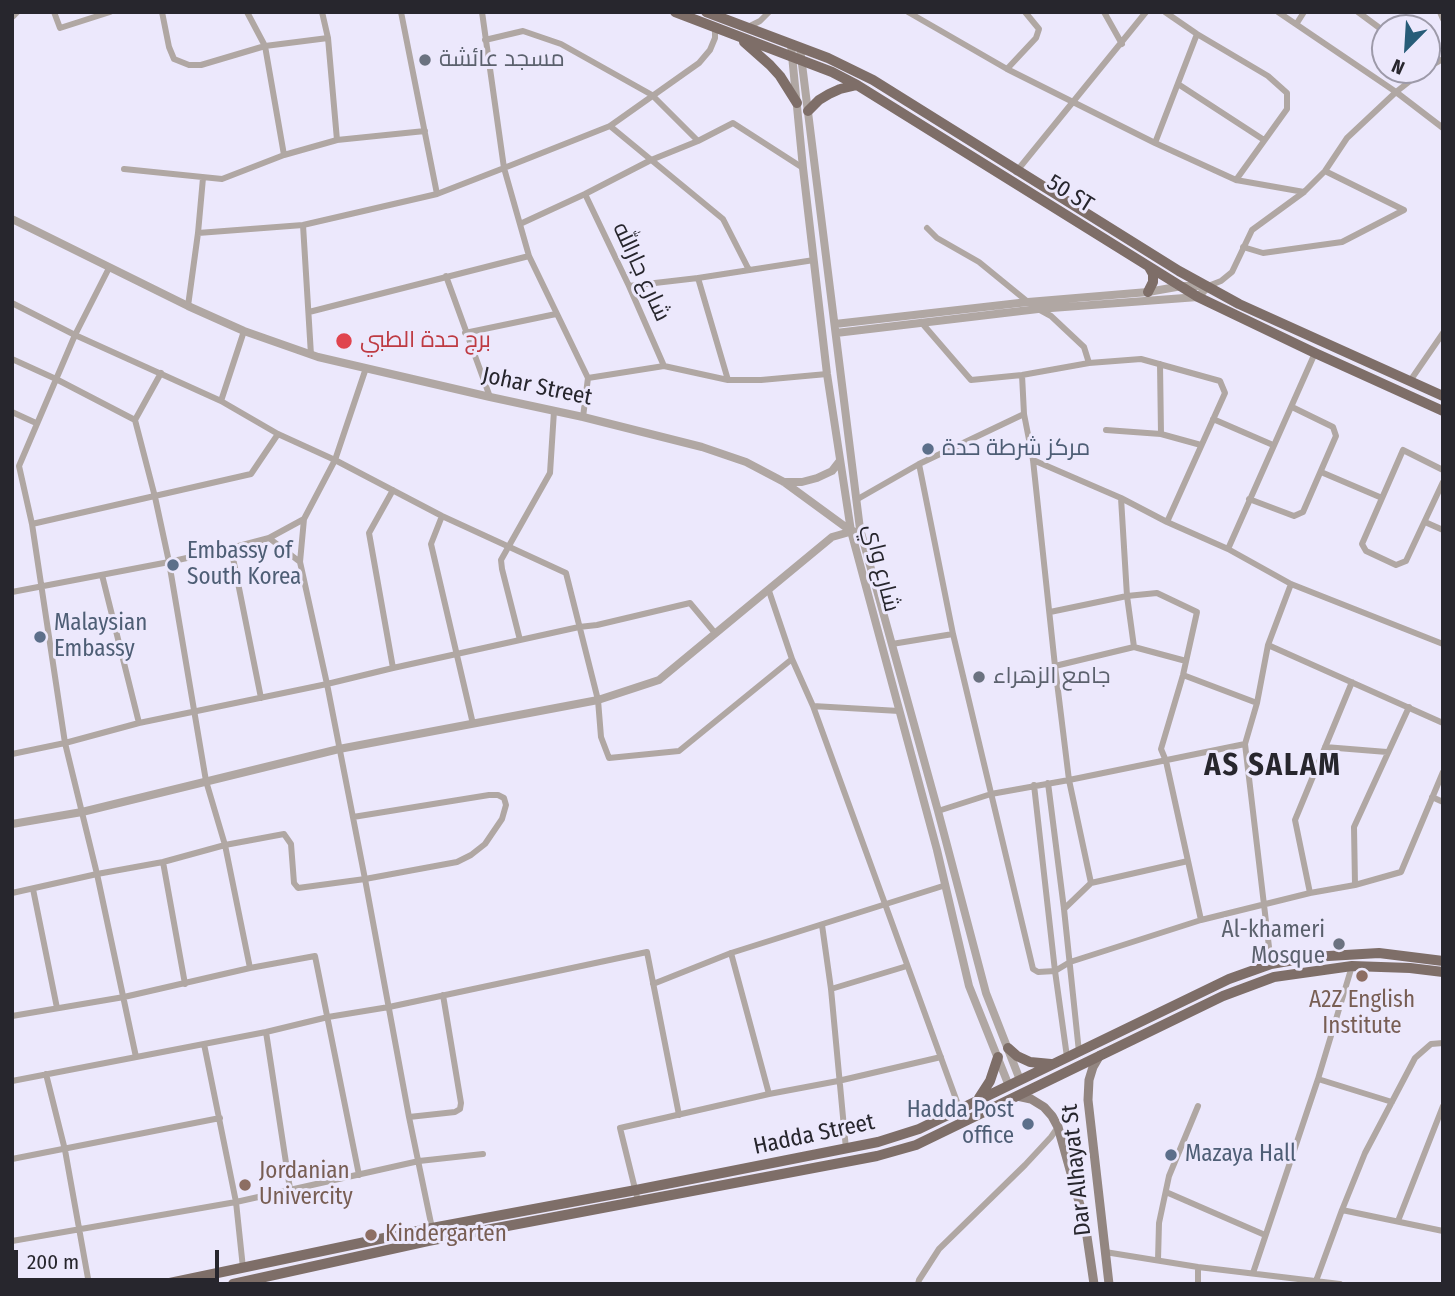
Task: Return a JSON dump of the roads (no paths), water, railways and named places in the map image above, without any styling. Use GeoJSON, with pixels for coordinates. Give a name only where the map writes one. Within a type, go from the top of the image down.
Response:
{"type":"FeatureCollection","features":[{"type":"Feature","properties":{"kind":"main road","name":"50 ST"},"geometry":{"type":"LineString","coordinates":[[675,12],[832,72],[1012,180],[1198,297],[1443,411]]}},
{"type":"Feature","properties":{"kind":"main road","name":"50 ST"},"geometry":{"type":"LineString","coordinates":[[706,12],[828,58],[873,80],[1179,271],[1239,304],[1443,396]]}},
{"type":"Feature","properties":{"kind":"main road"},"geometry":{"type":"LineString","coordinates":[[735,34],[780,76],[797,103]]}},
{"type":"Feature","properties":{"kind":"main road"},"geometry":{"type":"LineString","coordinates":[[808,111],[829,94],[857,85]]}},
{"type":"Feature","properties":{"kind":"main road"},"geometry":{"type":"LineString","coordinates":[[1148,292],[1153,278],[1149,267]]}},
{"type":"Feature","properties":{"kind":"main road","name":"Hadda Street"},"geometry":{"type":"LineString","coordinates":[[637,1196],[878,1142],[919,1129],[1228,979],[1271,964],[1312,957],[1379,953],[1443,961]]}},
{"type":"Feature","properties":{"kind":"main road"},"geometry":{"type":"LineString","coordinates":[[1271,964],[1274,977]]}},
{"type":"Feature","properties":{"kind":"main road","name":"Hadda Street"},"geometry":{"type":"LineString","coordinates":[[165,1284],[432,1228],[515,1218],[877,1156],[916,1146],[1223,996],[1274,977],[1352,966],[1443,972]]}},
{"type":"Feature","properties":{"kind":"main road"},"geometry":{"type":"LineString","coordinates":[[1008,1048],[1030,1062],[1051,1064]]}},
{"type":"Feature","properties":{"kind":"main road","name":"Dar Alhayat St"},"geometry":{"type":"LineString","coordinates":[[1100,1055],[1089,1080],[1088,1100],[1109,1284]]}},
{"type":"Feature","properties":{"kind":"main road"},"geometry":{"type":"LineString","coordinates":[[976,1102],[990,1082],[998,1057]]}},
{"type":"Feature","properties":{"kind":"main road","name":"Dar Alhayat St"},"geometry":{"type":"LineString","coordinates":[[1017,1096],[1044,1107],[1058,1127],[1084,1223],[1094,1284]]}},
{"type":"Feature","properties":{"kind":"main road"},"geometry":{"type":"LineString","coordinates":[[960,1110],[965,1120]]}},
{"type":"Feature","properties":{"kind":"main road","name":"Hadda Street"},"geometry":{"type":"LineString","coordinates":[[233,1284],[428,1241],[515,1218]]}},
{"type":"Feature","properties":{"kind":"street"},"geometry":{"type":"LineString","coordinates":[[12,16],[16,12]]}},
{"type":"Feature","properties":{"kind":"street"},"geometry":{"type":"LineString","coordinates":[[54,12],[60,28],[110,12]]}},
{"type":"Feature","properties":{"kind":"street"},"geometry":{"type":"LineString","coordinates":[[162,12],[174,59],[189,65],[201,65],[265,46],[328,38]]}},
{"type":"Feature","properties":{"kind":"street"},"geometry":{"type":"LineString","coordinates":[[247,12],[265,46],[284,155]]}},
{"type":"Feature","properties":{"kind":"street"},"geometry":{"type":"LineString","coordinates":[[322,12],[328,38],[337,140]]}},
{"type":"Feature","properties":{"kind":"street"},"geometry":{"type":"LineString","coordinates":[[401,12],[437,194]]}},
{"type":"Feature","properties":{"kind":"street"},"geometry":{"type":"LineString","coordinates":[[482,12],[504,168],[529,256],[588,378],[583,417]]}},
{"type":"Feature","properties":{"kind":"street"},"geometry":{"type":"LineString","coordinates":[[747,28],[769,12]]}},
{"type":"Feature","properties":{"kind":"street"},"geometry":{"type":"LineString","coordinates":[[908,12],[1007,69],[1073,103],[1236,180],[1304,192]]}},
{"type":"Feature","properties":{"kind":"street"},"geometry":{"type":"LineString","coordinates":[[1007,69],[1036,38],[1039,29],[1025,12]]}},
{"type":"Feature","properties":{"kind":"street"},"geometry":{"type":"LineString","coordinates":[[1104,12],[1122,44]]}},
{"type":"Feature","properties":{"kind":"street"},"geometry":{"type":"LineString","coordinates":[[1012,180],[1146,12]]}},
{"type":"Feature","properties":{"kind":"street"},"geometry":{"type":"LineString","coordinates":[[1165,12],[1268,76],[1287,93],[1287,109],[1236,180]]}},
{"type":"Feature","properties":{"kind":"street"},"geometry":{"type":"LineString","coordinates":[[1278,12],[1442,126]]}},
{"type":"Feature","properties":{"kind":"street"},"geometry":{"type":"LineString","coordinates":[[1297,23],[1304,12]]}},
{"type":"Feature","properties":{"kind":"street"},"geometry":{"type":"LineString","coordinates":[[1440,12],[1443,19]]}},
{"type":"Feature","properties":{"kind":"street"},"geometry":{"type":"LineString","coordinates":[[198,233],[303,225],[437,194],[504,168],[610,125],[699,63],[710,50],[715,38],[715,27]]}},
{"type":"Feature","properties":{"kind":"street"},"geometry":{"type":"LineString","coordinates":[[485,40],[523,30],[561,44],[652,95],[698,141]]}},
{"type":"Feature","properties":{"kind":"street"},"geometry":{"type":"LineString","coordinates":[[1155,143],[1197,34]]}},
{"type":"Feature","properties":{"kind":"street","name":"شارع واي"},"geometry":{"type":"LineString","coordinates":[[796,46],[797,103],[803,168],[839,462],[969,986],[1009,1086]]}},
{"type":"Feature","properties":{"kind":"street","name":"شارع واي"},"geometry":{"type":"LineString","coordinates":[[797,59],[808,111],[836,328],[856,500],[855,530],[892,644],[986,993],[1020,1080]]}},
{"type":"Feature","properties":{"kind":"street"},"geometry":{"type":"LineString","coordinates":[[1178,84],[1264,140]]}},
{"type":"Feature","properties":{"kind":"street"},"geometry":{"type":"LineString","coordinates":[[836,328],[1028,302],[1148,292],[1182,286],[1208,286],[1221,281],[1232,272],[1252,230],[1304,192],[1325,171],[1347,138],[1406,84]]}},
{"type":"Feature","properties":{"kind":"street"},"geometry":{"type":"LineString","coordinates":[[520,224],[733,123],[803,168]]}},
{"type":"Feature","properties":{"kind":"street"},"geometry":{"type":"LineString","coordinates":[[610,125],[723,219],[749,270]]}},
{"type":"Feature","properties":{"kind":"street"},"geometry":{"type":"LineString","coordinates":[[124,169],[222,179],[284,155],[337,140],[425,131]]}},
{"type":"Feature","properties":{"kind":"street"},"geometry":{"type":"LineString","coordinates":[[1243,247],[1263,253],[1342,242],[1404,210],[1325,171]]}},
{"type":"Feature","properties":{"kind":"street"},"geometry":{"type":"LineString","coordinates":[[188,306],[203,178]]}},
{"type":"Feature","properties":{"kind":"street","name":"شارع جارالله"},"geometry":{"type":"LineString","coordinates":[[585,194],[664,366]]}},
{"type":"Feature","properties":{"kind":"street"},"geometry":{"type":"LineString","coordinates":[[810,217],[821,216]]}},
{"type":"Feature","properties":{"kind":"street","name":"Johar Street"},"geometry":{"type":"LineString","coordinates":[[12,219],[188,306],[244,331],[311,355],[583,417],[702,447],[746,462],[784,482],[855,530]]}},
{"type":"Feature","properties":{"kind":"street"},"geometry":{"type":"LineString","coordinates":[[303,225],[311,355]]}},
{"type":"Feature","properties":{"kind":"street"},"geometry":{"type":"LineString","coordinates":[[927,228],[937,238],[979,262],[1028,302],[1051,316],[1084,347],[1088,363]]}},
{"type":"Feature","properties":{"kind":"street"},"geometry":{"type":"LineString","coordinates":[[309,312],[529,256]]}},
{"type":"Feature","properties":{"kind":"street"},"geometry":{"type":"LineString","coordinates":[[629,286],[814,260]]}},
{"type":"Feature","properties":{"kind":"street"},"geometry":{"type":"LineString","coordinates":[[109,268],[75,335],[16,465],[32,524],[65,743],[97,874],[136,1057]]}},
{"type":"Feature","properties":{"kind":"street"},"geometry":{"type":"LineString","coordinates":[[446,276],[489,397]]}},
{"type":"Feature","properties":{"kind":"street"},"geometry":{"type":"LineString","coordinates":[[698,278],[728,380]]}},
{"type":"Feature","properties":{"kind":"street"},"geometry":{"type":"LineString","coordinates":[[836,328],[1198,297],[1208,286]]}},
{"type":"Feature","properties":{"kind":"street"},"geometry":{"type":"LineString","coordinates":[[12,303],[75,335],[221,401],[278,435],[335,460],[442,516],[566,573],[598,700],[601,737],[610,758],[679,751],[792,659]]}},
{"type":"Feature","properties":{"kind":"street"},"geometry":{"type":"LineString","coordinates":[[465,333],[556,314]]}},
{"type":"Feature","properties":{"kind":"street"},"geometry":{"type":"LineString","coordinates":[[921,322],[971,380],[1088,363],[1141,359],[1220,382],[1224,393],[1167,522]]}},
{"type":"Feature","properties":{"kind":"street"},"geometry":{"type":"LineString","coordinates":[[221,401],[244,331]]}},
{"type":"Feature","properties":{"kind":"street"},"geometry":{"type":"LineString","coordinates":[[1410,381],[1443,333]]}},
{"type":"Feature","properties":{"kind":"street"},"geometry":{"type":"LineString","coordinates":[[1228,549],[1315,353]]}},
{"type":"Feature","properties":{"kind":"street"},"geometry":{"type":"LineString","coordinates":[[12,359],[135,420]]}},
{"type":"Feature","properties":{"kind":"street"},"geometry":{"type":"LineString","coordinates":[[1160,363],[1161,434]]}},
{"type":"Feature","properties":{"kind":"street"},"geometry":{"type":"LineString","coordinates":[[588,378],[664,366],[728,380],[761,380],[827,373]]}},
{"type":"Feature","properties":{"kind":"street"},"geometry":{"type":"LineString","coordinates":[[366,368],[335,460],[304,519],[300,562],[327,684],[432,1228]]}},
{"type":"Feature","properties":{"kind":"street"},"geometry":{"type":"LineString","coordinates":[[161,373],[135,420],[169,562],[206,781],[225,845],[250,968]]}},
{"type":"Feature","properties":{"kind":"street"},"geometry":{"type":"LineString","coordinates":[[1022,374],[1024,414],[1033,460],[1069,780],[1091,883]]}},
{"type":"Feature","properties":{"kind":"street"},"geometry":{"type":"LineString","coordinates":[[1249,499],[1294,516],[1303,512],[1336,436],[1333,426],[1292,407]]}},
{"type":"Feature","properties":{"kind":"street"},"geometry":{"type":"LineString","coordinates":[[520,640],[501,560],[550,473],[554,411]]}},
{"type":"Feature","properties":{"kind":"street"},"geometry":{"type":"LineString","coordinates":[[12,412],[36,423]]}},
{"type":"Feature","properties":{"kind":"street"},"geometry":{"type":"LineString","coordinates":[[856,500],[919,464],[1024,414]]}},
{"type":"Feature","properties":{"kind":"street"},"geometry":{"type":"LineString","coordinates":[[1213,419],[1273,445]]}},
{"type":"Feature","properties":{"kind":"street"},"geometry":{"type":"LineString","coordinates":[[1106,430],[1161,434],[1201,445]]}},
{"type":"Feature","properties":{"kind":"street"},"geometry":{"type":"LineString","coordinates":[[32,524],[251,474],[278,435]]}},
{"type":"Feature","properties":{"kind":"street"},"geometry":{"type":"LineString","coordinates":[[1443,470],[1403,450],[1362,544],[1366,551],[1396,565],[1406,561],[1443,482]]}},
{"type":"Feature","properties":{"kind":"street"},"geometry":{"type":"LineString","coordinates":[[1033,460],[1228,549],[1291,584],[1443,644]]}},
{"type":"Feature","properties":{"kind":"street"},"geometry":{"type":"LineString","coordinates":[[784,482],[802,482],[817,478],[832,471],[839,462]]}},
{"type":"Feature","properties":{"kind":"street"},"geometry":{"type":"LineString","coordinates":[[919,464],[953,634],[1033,969],[1038,972],[1055,971],[1070,962],[1201,920],[1401,872],[1443,772]]}},
{"type":"Feature","properties":{"kind":"street"},"geometry":{"type":"LineString","coordinates":[[1321,472],[1382,498]]}},
{"type":"Feature","properties":{"kind":"street"},"geometry":{"type":"LineString","coordinates":[[393,490],[369,533],[393,668]]}},
{"type":"Feature","properties":{"kind":"street"},"geometry":{"type":"LineString","coordinates":[[1121,498],[1127,596],[1134,647]]}},
{"type":"Feature","properties":{"kind":"street"},"geometry":{"type":"LineString","coordinates":[[442,516],[431,544],[473,724]]}},
{"type":"Feature","properties":{"kind":"street"},"geometry":{"type":"LineString","coordinates":[[12,592],[232,548],[269,538],[304,519]]}},
{"type":"Feature","properties":{"kind":"street"},"geometry":{"type":"LineString","coordinates":[[1425,522],[1443,530]]}},
{"type":"Feature","properties":{"kind":"street"},"geometry":{"type":"LineString","coordinates":[[12,824],[82,812],[339,750],[598,700],[659,680],[832,537],[855,530]]}},
{"type":"Feature","properties":{"kind":"street"},"geometry":{"type":"LineString","coordinates":[[269,538],[300,562]]}},
{"type":"Feature","properties":{"kind":"street"},"geometry":{"type":"LineString","coordinates":[[232,548],[261,698]]}},
{"type":"Feature","properties":{"kind":"street"},"geometry":{"type":"LineString","coordinates":[[103,575],[139,723]]}},
{"type":"Feature","properties":{"kind":"street"},"geometry":{"type":"LineString","coordinates":[[1271,964],[1245,744],[1257,703],[1268,645],[1291,584]]}},
{"type":"Feature","properties":{"kind":"street"},"geometry":{"type":"LineString","coordinates":[[769,591],[960,1110]]}},
{"type":"Feature","properties":{"kind":"street"},"geometry":{"type":"LineString","coordinates":[[1050,612],[1127,596],[1157,593],[1197,612],[1183,675],[1161,749],[1166,761],[1201,920]]}},
{"type":"Feature","properties":{"kind":"street"},"geometry":{"type":"LineString","coordinates":[[12,754],[139,723],[690,603],[715,633]]}},
{"type":"Feature","properties":{"kind":"street"},"geometry":{"type":"LineString","coordinates":[[892,644],[953,634]]}},
{"type":"Feature","properties":{"kind":"street"},"geometry":{"type":"LineString","coordinates":[[1268,645],[1443,723]]}},
{"type":"Feature","properties":{"kind":"street"},"geometry":{"type":"LineString","coordinates":[[1055,666],[1134,647],[1186,661]]}},
{"type":"Feature","properties":{"kind":"street"},"geometry":{"type":"LineString","coordinates":[[1183,675],[1257,703]]}},
{"type":"Feature","properties":{"kind":"street"},"geometry":{"type":"LineString","coordinates":[[1310,894],[1295,820],[1352,682]]}},
{"type":"Feature","properties":{"kind":"street"},"geometry":{"type":"LineString","coordinates":[[813,706],[899,711]]}},
{"type":"Feature","properties":{"kind":"street"},"geometry":{"type":"LineString","coordinates":[[1355,885],[1354,827],[1409,707]]}},
{"type":"Feature","properties":{"kind":"street"},"geometry":{"type":"LineString","coordinates":[[938,811],[992,794],[1245,744]]}},
{"type":"Feature","properties":{"kind":"street"},"geometry":{"type":"LineString","coordinates":[[1325,747],[1387,752]]}},
{"type":"Feature","properties":{"kind":"street"},"geometry":{"type":"LineString","coordinates":[[1048,783],[1079,1052]]}},
{"type":"Feature","properties":{"kind":"street"},"geometry":{"type":"LineString","coordinates":[[1034,785],[1067,1057]]}},
{"type":"Feature","properties":{"kind":"street"},"geometry":{"type":"LineString","coordinates":[[12,893],[284,834],[291,844],[294,883],[299,888],[457,862],[485,844],[502,819],[506,805],[504,799],[498,795],[489,795],[353,817]]}},
{"type":"Feature","properties":{"kind":"street"},"geometry":{"type":"LineString","coordinates":[[1432,797],[1443,802]]}},
{"type":"Feature","properties":{"kind":"street"},"geometry":{"type":"LineString","coordinates":[[937,850],[948,846]]}},
{"type":"Feature","properties":{"kind":"street"},"geometry":{"type":"LineString","coordinates":[[1064,909],[1091,883],[1188,861]]}},
{"type":"Feature","properties":{"kind":"street"},"geometry":{"type":"LineString","coordinates":[[163,862],[185,984]]}},
{"type":"Feature","properties":{"kind":"street"},"geometry":{"type":"LineString","coordinates":[[1044,871],[1058,868]]}},
{"type":"Feature","properties":{"kind":"street"},"geometry":{"type":"LineString","coordinates":[[653,984],[731,954],[946,885]]}},
{"type":"Feature","properties":{"kind":"street"},"geometry":{"type":"LineString","coordinates":[[33,889],[57,1008]]}},
{"type":"Feature","properties":{"kind":"street"},"geometry":{"type":"LineString","coordinates":[[822,925],[831,989],[846,1149]]}},
{"type":"Feature","properties":{"kind":"street"},"geometry":{"type":"LineString","coordinates":[[12,1081],[266,1032],[647,952],[679,1115]]}},
{"type":"Feature","properties":{"kind":"street"},"geometry":{"type":"LineString","coordinates":[[731,954],[769,1094]]}},
{"type":"Feature","properties":{"kind":"street"},"geometry":{"type":"LineString","coordinates":[[12,1016],[124,998],[250,968],[315,956],[359,1175]]}},
{"type":"Feature","properties":{"kind":"street"},"geometry":{"type":"LineString","coordinates":[[831,989],[907,966]]}},
{"type":"Feature","properties":{"kind":"street"},"geometry":{"type":"LineString","coordinates":[[1253,1273],[1318,1079],[1352,966]]}},
{"type":"Feature","properties":{"kind":"street"},"geometry":{"type":"LineString","coordinates":[[409,1117],[455,1112],[460,1109],[443,995]]}},
{"type":"Feature","properties":{"kind":"street"},"geometry":{"type":"LineString","coordinates":[[266,1032],[290,1189]]}},
{"type":"Feature","properties":{"kind":"street"},"geometry":{"type":"LineString","coordinates":[[1316,1281],[1365,1153],[1415,1058],[1431,1044],[1443,1043]]}},
{"type":"Feature","properties":{"kind":"street"},"geometry":{"type":"LineString","coordinates":[[204,1044],[236,1202],[243,1268]]}},
{"type":"Feature","properties":{"kind":"street"},"geometry":{"type":"LineString","coordinates":[[637,1196],[620,1128],[769,1094],[838,1082],[941,1057]]}},
{"type":"Feature","properties":{"kind":"street"},"geometry":{"type":"LineString","coordinates":[[46,1074],[65,1150],[89,1284]]}},
{"type":"Feature","properties":{"kind":"street"},"geometry":{"type":"LineString","coordinates":[[1318,1079],[1392,1102]]}},
{"type":"Feature","properties":{"kind":"street"},"geometry":{"type":"LineString","coordinates":[[1158,1260],[1159,1223],[1169,1176],[1198,1106]]}},
{"type":"Feature","properties":{"kind":"street"},"geometry":{"type":"LineString","coordinates":[[1398,1222],[1443,1106]]}},
{"type":"Feature","properties":{"kind":"street"},"geometry":{"type":"LineString","coordinates":[[12,1159],[220,1118]]}},
{"type":"Feature","properties":{"kind":"street"},"geometry":{"type":"LineString","coordinates":[[918,1284],[939,1249],[1024,1166],[1058,1127]]}},
{"type":"Feature","properties":{"kind":"street"},"geometry":{"type":"LineString","coordinates":[[12,1241],[236,1202],[419,1161],[483,1154]]}},
{"type":"Feature","properties":{"kind":"street"},"geometry":{"type":"LineString","coordinates":[[1166,1192],[1265,1234]]}},
{"type":"Feature","properties":{"kind":"street"},"geometry":{"type":"LineString","coordinates":[[1342,1210],[1443,1231]]}},
{"type":"Feature","properties":{"kind":"street"},"geometry":{"type":"LineString","coordinates":[[1105,1252],[1198,1267],[1340,1284]]}},
{"type":"Feature","properties":{"kind":"street"},"geometry":{"type":"LineString","coordinates":[[1198,1267],[1198,1284]]}},
{"type":"Feature","properties":{"kind":"place","name":"مسجد عائشة"},"geometry":{"type":"Point","coordinates":[425,60]}},
{"type":"Feature","properties":{"kind":"place","name":"برج حدة الطبي"},"geometry":{"type":"Point","coordinates":[344,341]}},
{"type":"Feature","properties":{"kind":"place","name":"مركز شرطة حدة"},"geometry":{"type":"Point","coordinates":[928,449]}},
{"type":"Feature","properties":{"kind":"place","name":"Embassy of South Korea"},"geometry":{"type":"Point","coordinates":[173,565]}},
{"type":"Feature","properties":{"kind":"place","name":"Malaysian Embassy"},"geometry":{"type":"Point","coordinates":[40,637]}},
{"type":"Feature","properties":{"kind":"place","name":"جامع الزهراء"},"geometry":{"type":"Point","coordinates":[979,677]}},
{"type":"Feature","properties":{"kind":"place","name":"Al-khameri Mosque"},"geometry":{"type":"Point","coordinates":[1339,944]}},
{"type":"Feature","properties":{"kind":"place","name":"A2Z English Institute"},"geometry":{"type":"Point","coordinates":[1362,976]}},
{"type":"Feature","properties":{"kind":"place","name":"Hadda Post office"},"geometry":{"type":"Point","coordinates":[1028,1124]}},
{"type":"Feature","properties":{"kind":"place","name":"Mazaya Hall"},"geometry":{"type":"Point","coordinates":[1171,1155]}},
{"type":"Feature","properties":{"kind":"place","name":"Jordanian Univercity"},"geometry":{"type":"Point","coordinates":[245,1185]}},
{"type":"Feature","properties":{"kind":"place","name":"Kindergarten"},"geometry":{"type":"Point","coordinates":[371,1235]}},
{"type":"Feature","properties":{"kind":"district","name":"AS SALAM"},"geometry":{"type":"Point","coordinates":[1273,767]}}]}
